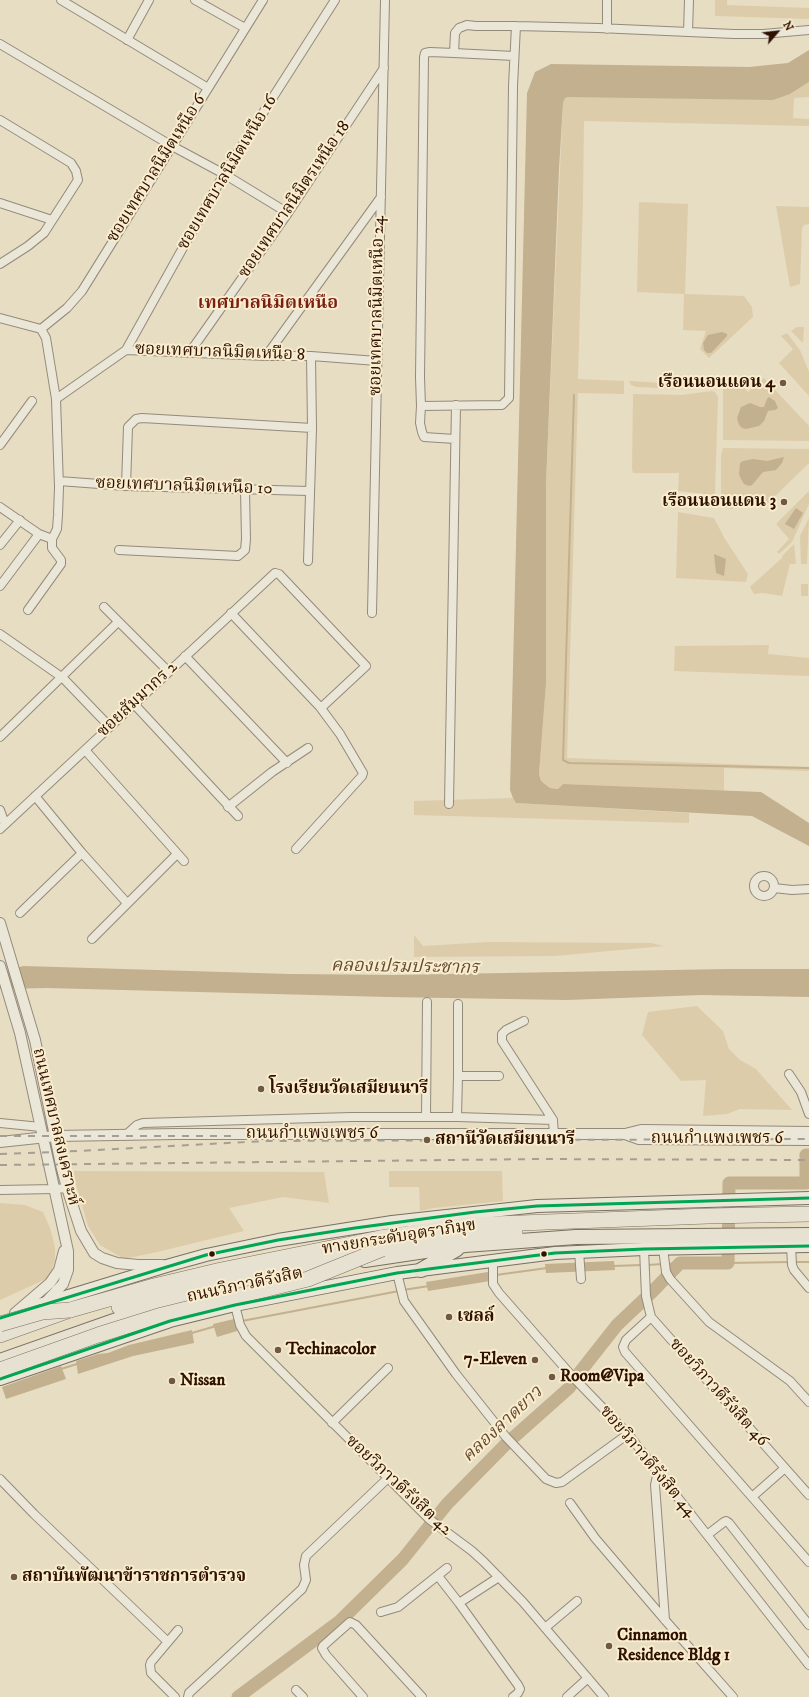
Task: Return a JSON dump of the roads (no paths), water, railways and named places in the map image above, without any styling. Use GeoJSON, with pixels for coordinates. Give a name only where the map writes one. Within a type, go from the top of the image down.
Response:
{"type":"FeatureCollection","features":[{"type":"Feature","properties":{"kind":"highway","name":"ถนนวิภาวดีรังสิต"},"geometry":{"type":"LineString","coordinates":[[0,1332],[29,1320],[151,1282],[378,1236],[465,1222],[730,1204],[809,1208]]}},
{"type":"Feature","properties":{"kind":"highway","name":"ทางยกระดับอุตราภิมุข"},"geometry":{"type":"LineString","coordinates":[[0,1335],[70,1310],[154,1286],[221,1270],[380,1238],[467,1225],[708,1216],[809,1214]]}},
{"type":"Feature","properties":{"kind":"highway","name":"ทางยกระดับอุตราภิมุข"},"geometry":{"type":"LineString","coordinates":[[0,1346],[93,1314],[158,1296],[382,1249],[467,1237],[576,1228],[705,1224],[809,1224]]}},
{"type":"Feature","properties":{"kind":"highway","name":"ถนนวิภาวดีรังสิต"},"geometry":{"type":"LineString","coordinates":[[0,1360],[159,1305],[384,1256],[465,1245],[576,1237],[730,1241],[804,1240]]}},
{"type":"Feature","properties":{"kind":"highway"},"geometry":{"type":"LineString","coordinates":[[421,1270],[465,1245]]}},
{"type":"Feature","properties":{"kind":"highway"},"geometry":{"type":"LineString","coordinates":[[0,1370],[98,1335],[162,1315],[308,1279],[382,1249]]}},
{"type":"Feature","properties":{"kind":"highway"},"geometry":{"type":"LineString","coordinates":[[0,1324],[42,1312],[70,1310]]}},
{"type":"Feature","properties":{"kind":"highway"},"geometry":{"type":"LineString","coordinates":[[121,1319],[164,1324]]}},
{"type":"Feature","properties":{"kind":"main road","name":"ถนนวิภาวดีรังสิต"},"geometry":{"type":"LineString","coordinates":[[0,1318],[206,1255],[278,1240],[378,1224],[537,1206],[730,1204],[809,1198]]}},
{"type":"Feature","properties":{"kind":"main road","name":"ถนนวิภาวดีรังสิต"},"geometry":{"type":"LineString","coordinates":[[0,1380],[164,1324],[234,1305],[398,1279],[421,1270],[493,1265],[533,1255],[579,1255],[644,1249],[663,1254],[730,1241]]}},
{"type":"Feature","properties":{"kind":"street"},"geometry":{"type":"LineString","coordinates":[[60,0],[208,88]]}},
{"type":"Feature","properties":{"kind":"street"},"geometry":{"type":"LineString","coordinates":[[127,40],[149,0]]}},
{"type":"Feature","properties":{"kind":"street"},"geometry":{"type":"LineString","coordinates":[[195,0],[245,28]]}},
{"type":"Feature","properties":{"kind":"street","name":"ซอยเทศบาลนิมิตเหนือ 6"},"geometry":{"type":"LineString","coordinates":[[41,329],[67,308],[82,291],[263,0]]}},
{"type":"Feature","properties":{"kind":"street","name":"ซอยเทศบาลนิมิตเหนือ 16"},"geometry":{"type":"LineString","coordinates":[[126,350],[224,174],[335,0]]}},
{"type":"Feature","properties":{"kind":"street","name":"ซอยเทศบาลนิมิตเหนือ 24"},"geometry":{"type":"LineString","coordinates":[[372,613],[385,0]]}},
{"type":"Feature","properties":{"kind":"street"},"geometry":{"type":"LineString","coordinates":[[607,0],[607,29]]}},
{"type":"Feature","properties":{"kind":"street"},"geometry":{"type":"LineString","coordinates":[[688,32],[689,0]]}},
{"type":"Feature","properties":{"kind":"street"},"geometry":{"type":"LineString","coordinates":[[454,53],[455,33],[463,26],[516,26],[763,34],[809,30]]}},
{"type":"Feature","properties":{"kind":"street"},"geometry":{"type":"LineString","coordinates":[[421,406],[502,405],[509,398],[514,56],[516,26]]}},
{"type":"Feature","properties":{"kind":"street"},"geometry":{"type":"LineString","coordinates":[[0,44],[172,146],[224,174],[288,213]]}},
{"type":"Feature","properties":{"kind":"street"},"geometry":{"type":"LineString","coordinates":[[455,439],[424,437],[420,423],[424,57],[426,53],[430,52],[514,56]]}},
{"type":"Feature","properties":{"kind":"street","name":"ซอยเทศบาลนิมิตรเหนือ 18"},"geometry":{"type":"LineString","coordinates":[[190,352],[288,213],[384,68]]}},
{"type":"Feature","properties":{"kind":"street"},"geometry":{"type":"LineString","coordinates":[[0,120],[71,163],[76,171],[78,180],[38,239],[0,264]]}},
{"type":"Feature","properties":{"kind":"street"},"geometry":{"type":"LineString","coordinates":[[266,356],[381,197]]}},
{"type":"Feature","properties":{"kind":"street"},"geometry":{"type":"LineString","coordinates":[[0,203],[52,220]]}},
{"type":"Feature","properties":{"kind":"street"},"geometry":{"type":"LineString","coordinates":[[0,318],[41,329],[46,338],[56,399],[59,481],[57,529],[52,539],[52,548],[61,560],[61,564],[28,610]]}},
{"type":"Feature","properties":{"kind":"street","name":"ซอยเทศบาลนิมิตเหนือ 8"},"geometry":{"type":"LineString","coordinates":[[56,399],[126,350],[266,356],[311,356],[377,361]]}},
{"type":"Feature","properties":{"kind":"street"},"geometry":{"type":"LineString","coordinates":[[308,561],[312,428],[311,356]]}},
{"type":"Feature","properties":{"kind":"street"},"geometry":{"type":"LineString","coordinates":[[0,445],[32,401]]}},
{"type":"Feature","properties":{"kind":"street"},"geometry":{"type":"LineString","coordinates":[[449,804],[456,405]]}},
{"type":"Feature","properties":{"kind":"street"},"geometry":{"type":"LineString","coordinates":[[126,486],[128,427],[136,419],[142,418],[312,428]]}},
{"type":"Feature","properties":{"kind":"street","name":"ซอยเทศบาลนิมิตเหนือ 10"},"geometry":{"type":"LineString","coordinates":[[59,481],[126,486],[309,491]]}},
{"type":"Feature","properties":{"kind":"street"},"geometry":{"type":"LineString","coordinates":[[119,550],[238,556],[245,550],[245,490]]}},
{"type":"Feature","properties":{"kind":"street"},"geometry":{"type":"LineString","coordinates":[[0,506],[39,534],[52,539]]}},
{"type":"Feature","properties":{"kind":"street"},"geometry":{"type":"LineString","coordinates":[[0,544],[20,520]]}},
{"type":"Feature","properties":{"kind":"street"},"geometry":{"type":"LineString","coordinates":[[0,586],[39,534]]}},
{"type":"Feature","properties":{"kind":"street","name":"ซอยสัมมากร 2"},"geometry":{"type":"LineString","coordinates":[[2,827],[273,574],[277,573],[366,666],[323,706],[320,706]]}},
{"type":"Feature","properties":{"kind":"street"},"geometry":{"type":"LineString","coordinates":[[104,607],[169,672]]}},
{"type":"Feature","properties":{"kind":"street"},"geometry":{"type":"LineString","coordinates":[[231,613],[320,706],[340,734],[363,773],[362,776],[296,850]]}},
{"type":"Feature","properties":{"kind":"street"},"geometry":{"type":"LineString","coordinates":[[0,737],[63,678],[118,622]]}},
{"type":"Feature","properties":{"kind":"street"},"geometry":{"type":"LineString","coordinates":[[0,634],[63,678],[110,726]]}},
{"type":"Feature","properties":{"kind":"street"},"geometry":{"type":"LineString","coordinates":[[185,656],[286,762]]}},
{"type":"Feature","properties":{"kind":"street"},"geometry":{"type":"LineString","coordinates":[[134,704],[238,816]]}},
{"type":"Feature","properties":{"kind":"street"},"geometry":{"type":"LineString","coordinates":[[228,806],[286,762],[308,748]]}},
{"type":"Feature","properties":{"kind":"street"},"geometry":{"type":"LineString","coordinates":[[85,750],[184,861]]}},
{"type":"Feature","properties":{"kind":"street"},"geometry":{"type":"LineString","coordinates":[[35,796],[82,854],[127,904]]}},
{"type":"Feature","properties":{"kind":"street"},"geometry":{"type":"LineString","coordinates":[[0,810],[2,827]]}},
{"type":"Feature","properties":{"kind":"street"},"geometry":{"type":"LineString","coordinates":[[20,913],[82,854]]}},
{"type":"Feature","properties":{"kind":"street"},"geometry":{"type":"LineString","coordinates":[[92,939],[177,854]]}},
{"type":"Feature","properties":{"kind":"street"},"geometry":{"type":"LineString","coordinates":[[774,888],[792,890],[809,889]]}},
{"type":"Feature","properties":{"kind":"street","name":"ถนนเทศบาลสงเคราะห์"},"geometry":{"type":"LineString","coordinates":[[1,927],[32,1028],[67,1188],[81,1231],[94,1253],[102,1258],[117,1263],[138,1265],[170,1265]]}},
{"type":"Feature","properties":{"kind":"street","name":"ถนนเทศบาลสงเคราะห์"},"geometry":{"type":"LineString","coordinates":[[0,966],[20,1033],[68,1251],[68,1270],[58,1290],[44,1304]]}},
{"type":"Feature","properties":{"kind":"street"},"geometry":{"type":"LineString","coordinates":[[426,1117],[427,1002]]}},
{"type":"Feature","properties":{"kind":"street"},"geometry":{"type":"LineString","coordinates":[[456,1117],[458,1076],[458,1004]]}},
{"type":"Feature","properties":{"kind":"street"},"geometry":{"type":"LineString","coordinates":[[524,1021],[506,1030],[502,1034],[502,1041],[553,1120],[554,1135]]}},
{"type":"Feature","properties":{"kind":"street"},"geometry":{"type":"LineString","coordinates":[[789,1074],[801,1092],[809,1114]]}},
{"type":"Feature","properties":{"kind":"street"},"geometry":{"type":"LineString","coordinates":[[458,1076],[499,1076]]}},
{"type":"Feature","properties":{"kind":"street"},"geometry":{"type":"LineString","coordinates":[[126,1135],[137,1125],[144,1122],[351,1117],[456,1117],[553,1120]]}},
{"type":"Feature","properties":{"kind":"street"},"geometry":{"type":"LineString","coordinates":[[0,1123],[42,1132]]}},
{"type":"Feature","properties":{"kind":"street","name":"ถนนกำแพงเพชร 6"},"geometry":{"type":"LineString","coordinates":[[0,1136],[42,1132],[56,1136],[351,1134],[554,1135],[625,1134],[641,1130],[809,1132]]}},
{"type":"Feature","properties":{"kind":"street","name":"ถนนกำแพงเพชร 6"},"geometry":{"type":"LineString","coordinates":[[0,1142],[42,1132]]}},
{"type":"Feature","properties":{"kind":"street","name":"ถนนกำแพงเพชร 6"},"geometry":{"type":"LineString","coordinates":[[625,1134],[639,1139],[809,1140]]}},
{"type":"Feature","properties":{"kind":"street"},"geometry":{"type":"LineString","coordinates":[[0,1190],[67,1188]]}},
{"type":"Feature","properties":{"kind":"street"},"geometry":{"type":"LineString","coordinates":[[15,1313],[44,1290],[59,1270],[64,1253],[64,1229]]}},
{"type":"Feature","properties":{"kind":"street"},"geometry":{"type":"LineString","coordinates":[[804,1240],[792,1265],[794,1270],[809,1288]]}},
{"type":"Feature","properties":{"kind":"street","name":"ซอยวิภาวดีรังสิต 46"},"geometry":{"type":"LineString","coordinates":[[644,1249],[646,1299],[651,1317],[809,1496]]}},
{"type":"Feature","properties":{"kind":"street"},"geometry":{"type":"LineString","coordinates":[[663,1254],[666,1272],[670,1279],[717,1329],[786,1378],[809,1402]]}},
{"type":"Feature","properties":{"kind":"street"},"geometry":{"type":"LineString","coordinates":[[579,1255],[581,1277]]}},
{"type":"Feature","properties":{"kind":"street","name":"ซอยวิภาวดีรังสิต 44"},"geometry":{"type":"LineString","coordinates":[[493,1265],[493,1282],[499,1293],[578,1383],[628,1434],[809,1665]]}},
{"type":"Feature","properties":{"kind":"street"},"geometry":{"type":"LineString","coordinates":[[398,1279],[402,1296],[456,1374],[506,1437],[546,1479],[556,1483],[562,1482],[628,1434]]}},
{"type":"Feature","properties":{"kind":"street","name":"ซอยวิภาวดีรังสิต 42"},"geometry":{"type":"LineString","coordinates":[[234,1305],[239,1322],[246,1336],[387,1479],[432,1522],[472,1551],[498,1576],[604,1697]]}},
{"type":"Feature","properties":{"kind":"street"},"geometry":{"type":"LineString","coordinates":[[651,1317],[624,1343],[623,1347],[625,1352],[809,1562]]}},
{"type":"Feature","properties":{"kind":"street"},"geometry":{"type":"LineString","coordinates":[[332,1423],[388,1368]]}},
{"type":"Feature","properties":{"kind":"street"},"geometry":{"type":"LineString","coordinates":[[752,1497],[785,1468]]}},
{"type":"Feature","properties":{"kind":"street"},"geometry":{"type":"LineString","coordinates":[[658,1471],[655,1485],[665,1620]]}},
{"type":"Feature","properties":{"kind":"street"},"geometry":{"type":"LineString","coordinates":[[0,1479],[101,1579],[168,1642]]}},
{"type":"Feature","properties":{"kind":"street"},"geometry":{"type":"LineString","coordinates":[[188,1697],[189,1693],[302,1589],[306,1580],[304,1565],[306,1556],[387,1479]]}},
{"type":"Feature","properties":{"kind":"street"},"geometry":{"type":"LineString","coordinates":[[570,1503],[586,1527],[733,1697]]}},
{"type":"Feature","properties":{"kind":"street"},"geometry":{"type":"LineString","coordinates":[[707,1535],[726,1521],[809,1625]]}},
{"type":"Feature","properties":{"kind":"street"},"geometry":{"type":"LineString","coordinates":[[381,1612],[398,1607],[447,1568]]}},
{"type":"Feature","properties":{"kind":"street"},"geometry":{"type":"LineString","coordinates":[[438,1576],[518,1685],[520,1689],[513,1697]]}},
{"type":"Feature","properties":{"kind":"street"},"geometry":{"type":"LineString","coordinates":[[459,1603],[498,1576]]}},
{"type":"Feature","properties":{"kind":"street"},"geometry":{"type":"LineString","coordinates":[[545,1628],[576,1601]]}},
{"type":"Feature","properties":{"kind":"street"},"geometry":{"type":"LineString","coordinates":[[363,1697],[326,1656],[323,1646],[347,1624],[353,1622],[422,1697]]}},
{"type":"Feature","properties":{"kind":"street"},"geometry":{"type":"LineString","coordinates":[[175,1697],[151,1673],[150,1669],[151,1662],[178,1630]]}},
{"type":"Feature","properties":{"kind":"street"},"geometry":{"type":"LineString","coordinates":[[567,1697],[588,1678]]}},
{"type":"Feature","properties":{"kind":"street"},"geometry":{"type":"LineString","coordinates":[[296,1690],[303,1697]]}},
{"type":"Feature","properties":{"kind":"waterway"},"geometry":{"type":"LineString","coordinates":[[574,395],[563,760],[569,763],[809,768]]}},
{"type":"Feature","properties":{"kind":"waterway","name":"คลองลาดยาว"},"geometry":{"type":"LineString","coordinates":[[238,1697],[340,1621],[403,1559],[447,1504],[506,1444],[569,1388],[617,1325],[680,1263],[728,1263],[729,1183],[806,1183],[806,1155],[809,1155]]}},
{"type":"Feature","properties":{"kind":"waterway"},"geometry":{"type":"LineString","coordinates":[[728,1263],[790,1262]]}},
{"type":"Feature","properties":{"kind":"waterway"},"geometry":{"type":"LineString","coordinates":[[794,1262],[809,1262]]}},
{"type":"Feature","properties":{"kind":"waterway"},"geometry":{"type":"LineString","coordinates":[[667,1264],[680,1263]]}},
{"type":"Feature","properties":{"kind":"waterway"},"geometry":{"type":"LineString","coordinates":[[647,1265],[663,1264]]}},
{"type":"Feature","properties":{"kind":"waterway"},"geometry":{"type":"LineString","coordinates":[[613,1266],[643,1265]]}},
{"type":"Feature","properties":{"kind":"waterway"},"geometry":{"type":"LineString","coordinates":[[496,1275],[547,1268]]}},
{"type":"Feature","properties":{"kind":"waterway"},"geometry":{"type":"LineString","coordinates":[[403,1290],[429,1286]]}},
{"type":"Feature","properties":{"kind":"waterway"},"geometry":{"type":"LineString","coordinates":[[242,1321],[399,1291]]}},
{"type":"Feature","properties":{"kind":"waterway"},"geometry":{"type":"LineString","coordinates":[[192,1333],[216,1326]]}},
{"type":"Feature","properties":{"kind":"waterway"},"geometry":{"type":"LineString","coordinates":[[61,1369],[77,1364]]}},
{"type":"Feature","properties":{"kind":"railway"},"geometry":{"type":"LineString","coordinates":[[0,1136],[232,1136]]}},
{"type":"Feature","properties":{"kind":"railway"},"geometry":{"type":"LineString","coordinates":[[0,1154],[266,1141],[809,1139]]}},
{"type":"Feature","properties":{"kind":"railway"},"geometry":{"type":"LineString","coordinates":[[0,1165],[540,1159],[809,1160]]}},
{"type":"Feature","properties":{"kind":"place","name":"เรือนนอนแดน 4"},"geometry":{"type":"Point","coordinates":[783,383]}},
{"type":"Feature","properties":{"kind":"place","name":"เรือนนอนแดน 3"},"geometry":{"type":"Point","coordinates":[784,502]}},
{"type":"Feature","properties":{"kind":"place","name":"โรงเรียนวัดเสมียนนารี"},"geometry":{"type":"Point","coordinates":[261,1089]}},
{"type":"Feature","properties":{"kind":"place","name":"สถานีวัดเสมียนนารี"},"geometry":{"type":"Point","coordinates":[427,1140]}},
{"type":"Feature","properties":{"kind":"place","name":"เชลล์"},"geometry":{"type":"Point","coordinates":[449,1317]}},
{"type":"Feature","properties":{"kind":"place","name":"Techinacolor"},"geometry":{"type":"Point","coordinates":[278,1350]}},
{"type":"Feature","properties":{"kind":"place","name":"7-Eleven"},"geometry":{"type":"Point","coordinates":[535,1360]}},
{"type":"Feature","properties":{"kind":"place","name":"Room@Vipa"},"geometry":{"type":"Point","coordinates":[552,1377]}},
{"type":"Feature","properties":{"kind":"place","name":"Nissan"},"geometry":{"type":"Point","coordinates":[172,1381]}},
{"type":"Feature","properties":{"kind":"place","name":"สถาบันพัฒนาข้าราชการตำรวจ"},"geometry":{"type":"Point","coordinates":[14,1577]}},
{"type":"Feature","properties":{"kind":"place","name":"Cinnamon Residence Bldg 1"},"geometry":{"type":"Point","coordinates":[609,1646]}},
{"type":"Feature","properties":{"kind":"district","name":"เทศบาลนิมิตเหนือ"},"geometry":{"type":"Point","coordinates":[268,304]}},
{"type":"Feature","properties":{"kind":"water label","name":"คลองเปรมประชากร"},"geometry":{"type":"Point","coordinates":[405,968]}}]}
